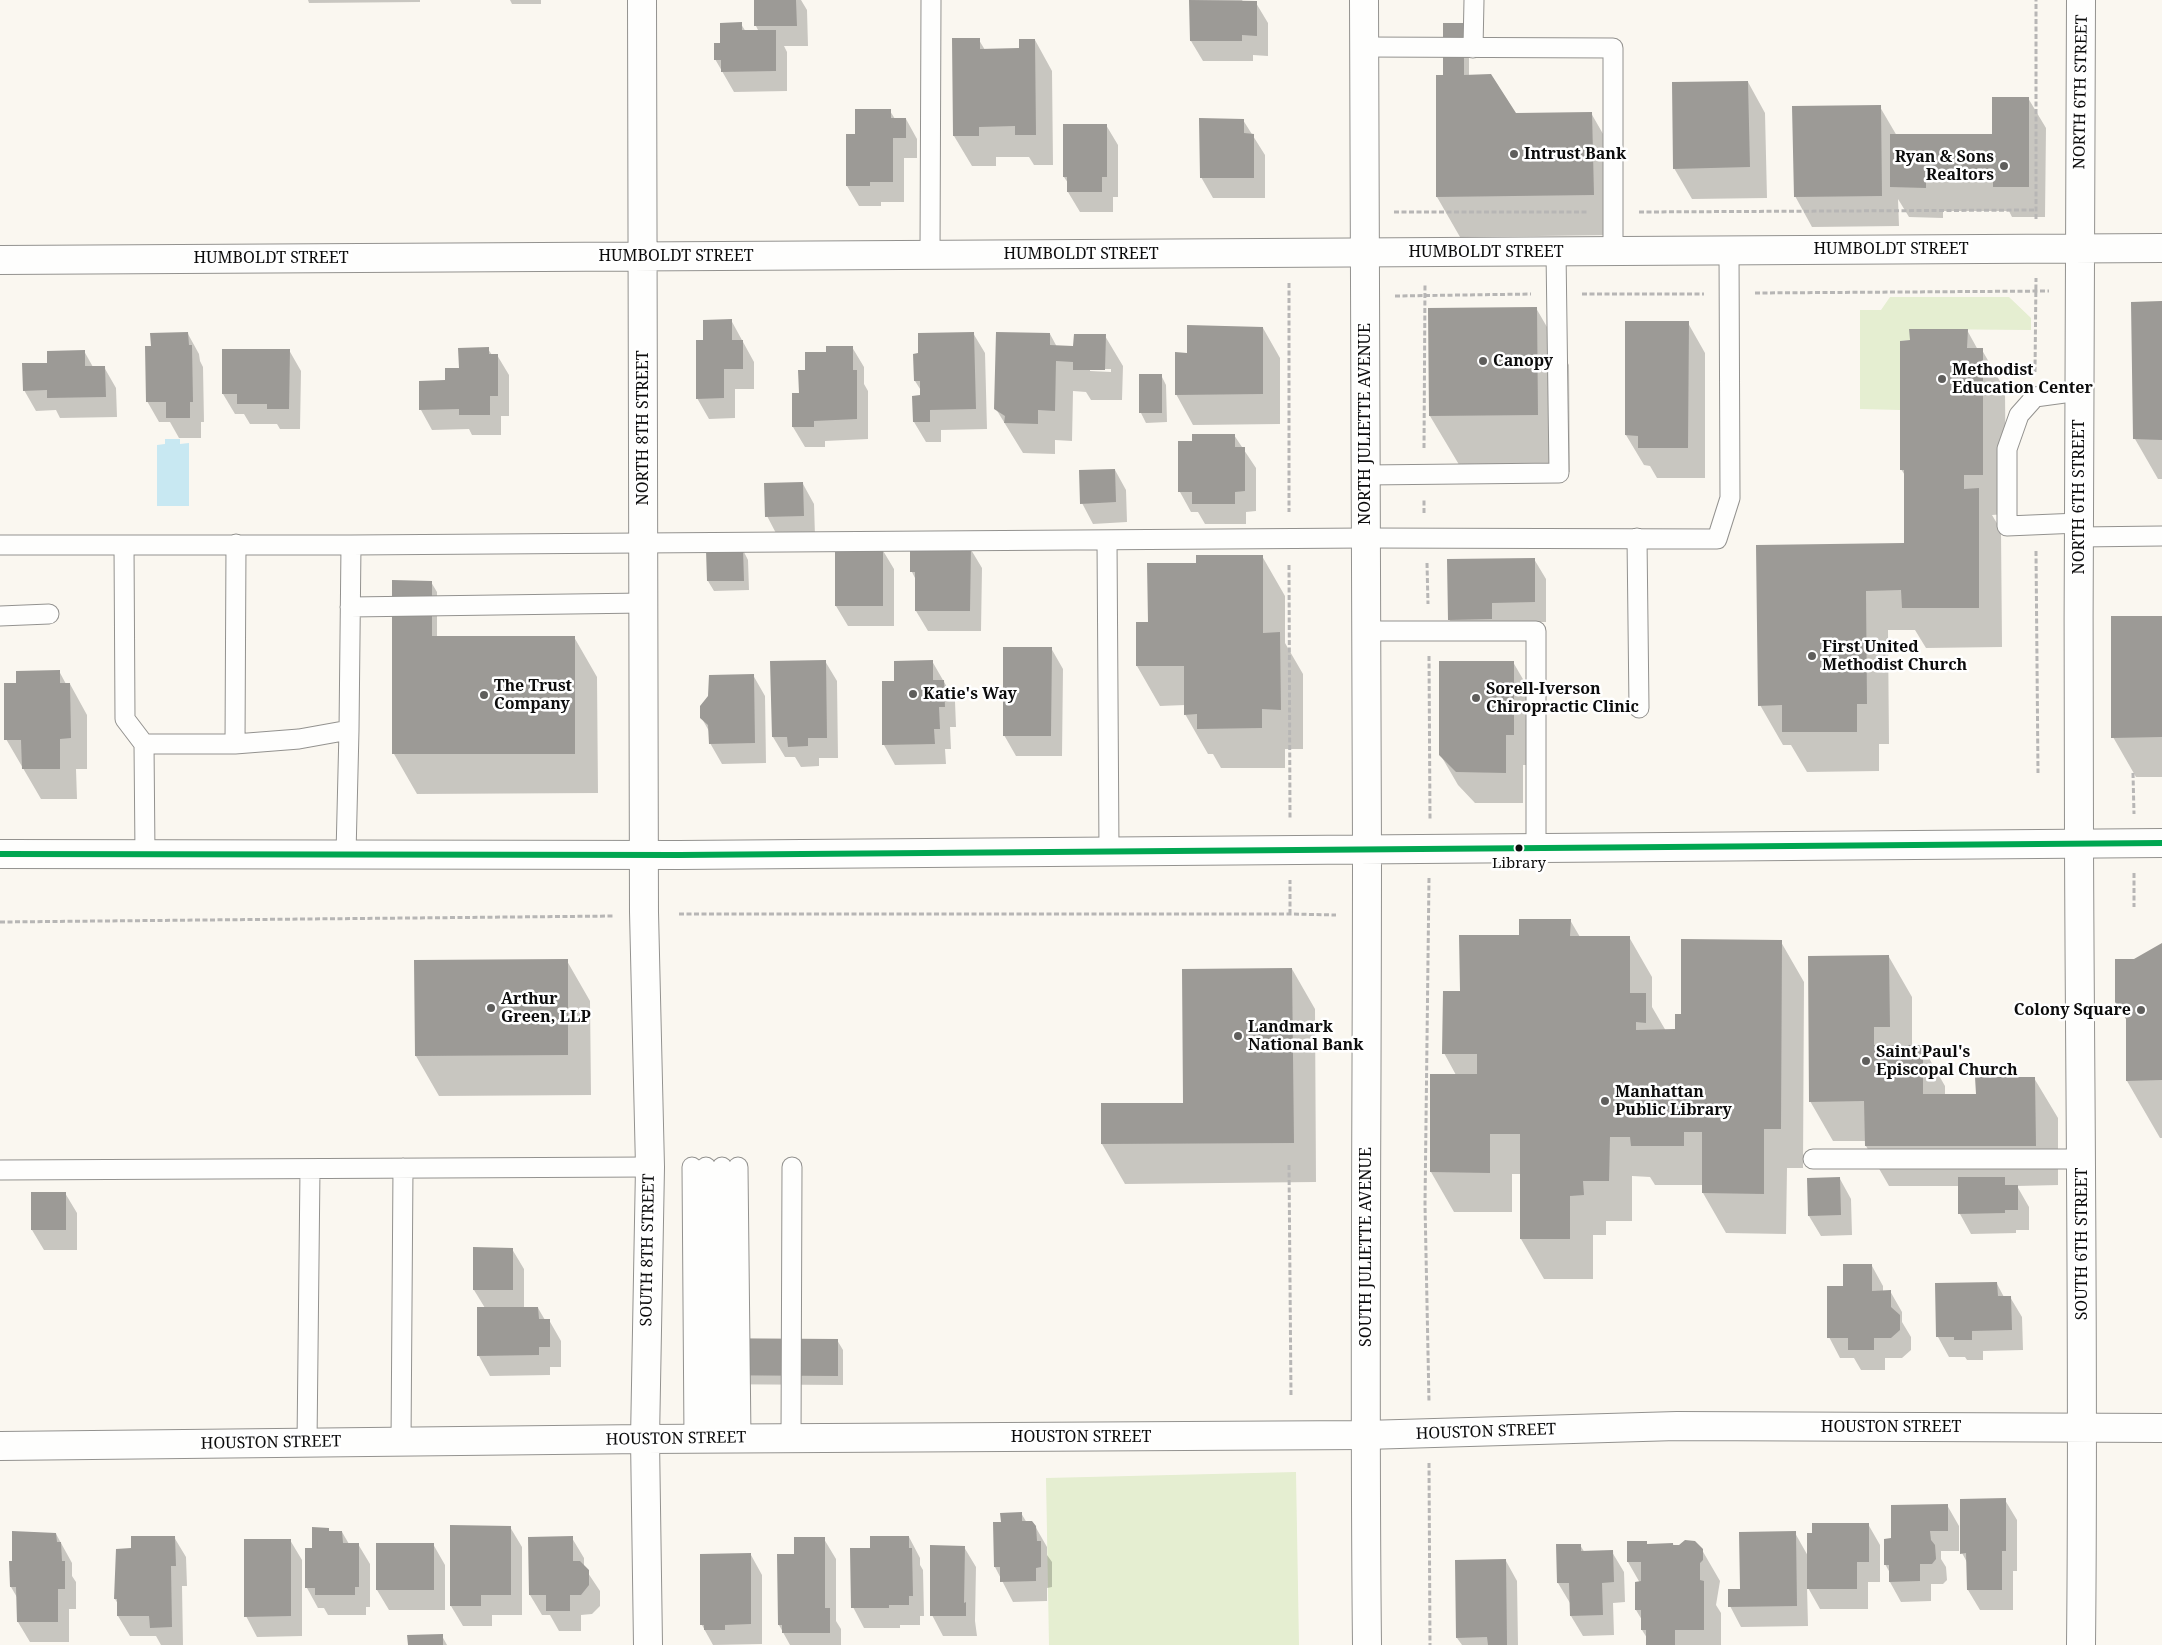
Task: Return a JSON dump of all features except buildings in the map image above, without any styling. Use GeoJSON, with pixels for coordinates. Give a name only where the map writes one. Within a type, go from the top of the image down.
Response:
{"type":"FeatureCollection","features":[{"type":"Feature","properties":{"kind":"street","name":"NORTH 8TH STREET"},"geometry":{"type":"LineString","coordinates":[[642,0],[644,855]]}},
{"type":"Feature","properties":{"kind":"street","name":"NORTH JULIETTE AVENUE"},"geometry":{"type":"LineString","coordinates":[[1364,0],[1367,849]]}},
{"type":"Feature","properties":{"kind":"street","name":"NORTH 6TH STREET"},"geometry":{"type":"LineString","coordinates":[[2079,844],[2079,248],[2082,0]]}},
{"type":"Feature","properties":{"kind":"street","name":"HUMBOLDT STREET"},"geometry":{"type":"LineString","coordinates":[[0,260],[2162,248]]}},
{"type":"Feature","properties":{"kind":"street"},"geometry":{"type":"LineString","coordinates":[[0,854],[644,855],[2162,843]]}},
{"type":"Feature","properties":{"kind":"street","name":"SOUTH 6TH STREET"},"geometry":{"type":"LineString","coordinates":[[2079,844],[2083,1428],[2081,1645]]}},
{"type":"Feature","properties":{"kind":"street","name":"SOUTH JULIETTE AVENUE"},"geometry":{"type":"LineString","coordinates":[[1367,849],[1365,1436],[1367,1645]]}},
{"type":"Feature","properties":{"kind":"street","name":"SOUTH 8TH STREET"},"geometry":{"type":"LineString","coordinates":[[644,855],[650,1167],[645,1439],[648,1645]]}},
{"type":"Feature","properties":{"kind":"street","name":"HOUSTON STREET"},"geometry":{"type":"LineString","coordinates":[[0,1446],[645,1439],[1365,1436],[1677,1426],[2162,1428]]}},
{"type":"Feature","properties":{"kind":"lane"},"geometry":{"type":"LineString","coordinates":[[930,255],[931,0]]}},
{"type":"Feature","properties":{"kind":"lane"},"geometry":{"type":"LineString","coordinates":[[1473,48],[1474,0]]}},
{"type":"Feature","properties":{"kind":"lane"},"geometry":{"type":"LineString","coordinates":[[1364,47],[1613,48],[1613,251]]}},
{"type":"Feature","properties":{"kind":"lane"},"geometry":{"type":"LineString","coordinates":[[0,545],[351,545],[1366,538],[1716,539],[1730,498],[1729,250]]}},
{"type":"Feature","properties":{"kind":"lane"},"geometry":{"type":"LineString","coordinates":[[1366,475],[1559,473],[1556,251]]}},
{"type":"Feature","properties":{"kind":"lane"},"geometry":{"type":"LineString","coordinates":[[2079,391],[2035,396],[2019,415],[2007,449],[2006,526],[2036,524],[2079,530],[2162,536]]}},
{"type":"Feature","properties":{"kind":"lane"},"geometry":{"type":"LineString","coordinates":[[1637,538],[1638,708]]}},
{"type":"Feature","properties":{"kind":"lane"},"geometry":{"type":"LineString","coordinates":[[1107,540],[1109,851]]}},
{"type":"Feature","properties":{"kind":"lane"},"geometry":{"type":"LineString","coordinates":[[236,544],[236,744]]}},
{"type":"Feature","properties":{"kind":"lane"},"geometry":{"type":"LineString","coordinates":[[124,545],[125,719],[144,744],[145,854]]}},
{"type":"Feature","properties":{"kind":"lane"},"geometry":{"type":"LineString","coordinates":[[346,854],[351,545]]}},
{"type":"Feature","properties":{"kind":"lane"},"geometry":{"type":"LineString","coordinates":[[350,607],[644,603]]}},
{"type":"Feature","properties":{"kind":"lane"},"geometry":{"type":"LineString","coordinates":[[0,616],[49,614]]}},
{"type":"Feature","properties":{"kind":"lane"},"geometry":{"type":"LineString","coordinates":[[1366,631],[1536,631],[1536,847]]}},
{"type":"Feature","properties":{"kind":"lane"},"geometry":{"type":"LineString","coordinates":[[144,744],[236,744],[298,739],[349,730]]}},
{"type":"Feature","properties":{"kind":"lane"},"geometry":{"type":"LineString","coordinates":[[1812,1159],[2082,1160]]}},
{"type":"Feature","properties":{"kind":"lane"},"geometry":{"type":"LineString","coordinates":[[0,1170],[650,1167]]}},
{"type":"Feature","properties":{"kind":"lane"},"geometry":{"type":"LineString","coordinates":[[716,1439],[714,1167],[716,1439]]}},
{"type":"Feature","properties":{"kind":"lane"},"geometry":{"type":"LineString","coordinates":[[791,1438],[792,1167]]}},
{"type":"Feature","properties":{"kind":"lane"},"geometry":{"type":"LineString","coordinates":[[401,1442],[404,1168]]}},
{"type":"Feature","properties":{"kind":"lane"},"geometry":{"type":"LineString","coordinates":[[306,1442],[310,1169]]}},
{"type":"Feature","properties":{"kind":"path"},"geometry":{"type":"LineString","coordinates":[[2035,396],[2036,0]]}},
{"type":"Feature","properties":{"kind":"path"},"geometry":{"type":"LineString","coordinates":[[1391,212],[2036,210]]}},
{"type":"Feature","properties":{"kind":"path"},"geometry":{"type":"LineString","coordinates":[[1289,277],[1290,914]]}},
{"type":"Feature","properties":{"kind":"path"},"geometry":{"type":"LineString","coordinates":[[2036,524],[2038,773]]}},
{"type":"Feature","properties":{"kind":"path"},"geometry":{"type":"LineString","coordinates":[[1430,776],[1425,1204],[1430,1433],[1430,1645]]}},
{"type":"Feature","properties":{"kind":"path"},"geometry":{"type":"LineString","coordinates":[[679,914],[1290,914],[1367,917]]}},
{"type":"Feature","properties":{"kind":"path"},"geometry":{"type":"LineString","coordinates":[[0,922],[615,916]]}},
{"type":"Feature","properties":{"kind":"path"},"geometry":{"type":"LineString","coordinates":[[1289,1165],[1291,1396]]}},
{"type":"Feature","properties":{"kind":"green space"},"geometry":{"type":"Polygon","coordinates":[[[1890,297],[2009,297],[2031,318],[2031,330],[1910,329],[1910,340],[1900,341],[1900,410],[1860,409],[1860,310],[1881,310],[1890,297]]]}},
{"type":"Feature","properties":{"kind":"green space"},"geometry":{"type":"Polygon","coordinates":[[[1296,1472],[1299,1645],[1049,1645],[1046,1478],[1296,1472]]]}},
{"type":"Feature","properties":{"kind":"water"},"geometry":{"type":"Polygon","coordinates":[[[165,439],[180,439],[180,444],[189,443],[189,506],[157,506],[157,445],[165,444],[165,439]]]}},
{"type":"Feature","properties":{"kind":"transit line"},"geometry":{"type":"LineString","coordinates":[[0,854],[679,855],[2162,843]]}},
{"type":"Feature","properties":{"kind":"place","name":"Intrust Bank"},"geometry":{"type":"Point","coordinates":[1514,154]}},
{"type":"Feature","properties":{"kind":"place","name":"Ryan & Sons Realtors"},"geometry":{"type":"Point","coordinates":[2004,166]}},
{"type":"Feature","properties":{"kind":"place","name":"Canopy"},"geometry":{"type":"Point","coordinates":[1483,361]}},
{"type":"Feature","properties":{"kind":"place","name":"Methodist Education Center"},"geometry":{"type":"Point","coordinates":[1942,379]}},
{"type":"Feature","properties":{"kind":"place","name":"First United Methodist Church"},"geometry":{"type":"Point","coordinates":[1812,656]}},
{"type":"Feature","properties":{"kind":"place","name":"Katie's Way"},"geometry":{"type":"Point","coordinates":[913,694]}},
{"type":"Feature","properties":{"kind":"place","name":"The Trust Company"},"geometry":{"type":"Point","coordinates":[484,695]}},
{"type":"Feature","properties":{"kind":"place","name":"Sorell-Iverson Chiropractic Clinic"},"geometry":{"type":"Point","coordinates":[1476,698]}},
{"type":"Feature","properties":{"kind":"place","name":"Library"},"geometry":{"type":"Point","coordinates":[1519,848]}},
{"type":"Feature","properties":{"kind":"place","name":"Arthur Green, LLP"},"geometry":{"type":"Point","coordinates":[491,1008]}},
{"type":"Feature","properties":{"kind":"place","name":"Colony Square"},"geometry":{"type":"Point","coordinates":[2141,1010]}},
{"type":"Feature","properties":{"kind":"place","name":"Landmark National Bank"},"geometry":{"type":"Point","coordinates":[1238,1036]}},
{"type":"Feature","properties":{"kind":"place","name":"Saint Paul's Episcopal Church"},"geometry":{"type":"Point","coordinates":[1866,1061]}},
{"type":"Feature","properties":{"kind":"place","name":"Manhattan Public Library"},"geometry":{"type":"Point","coordinates":[1605,1101]}}]}
